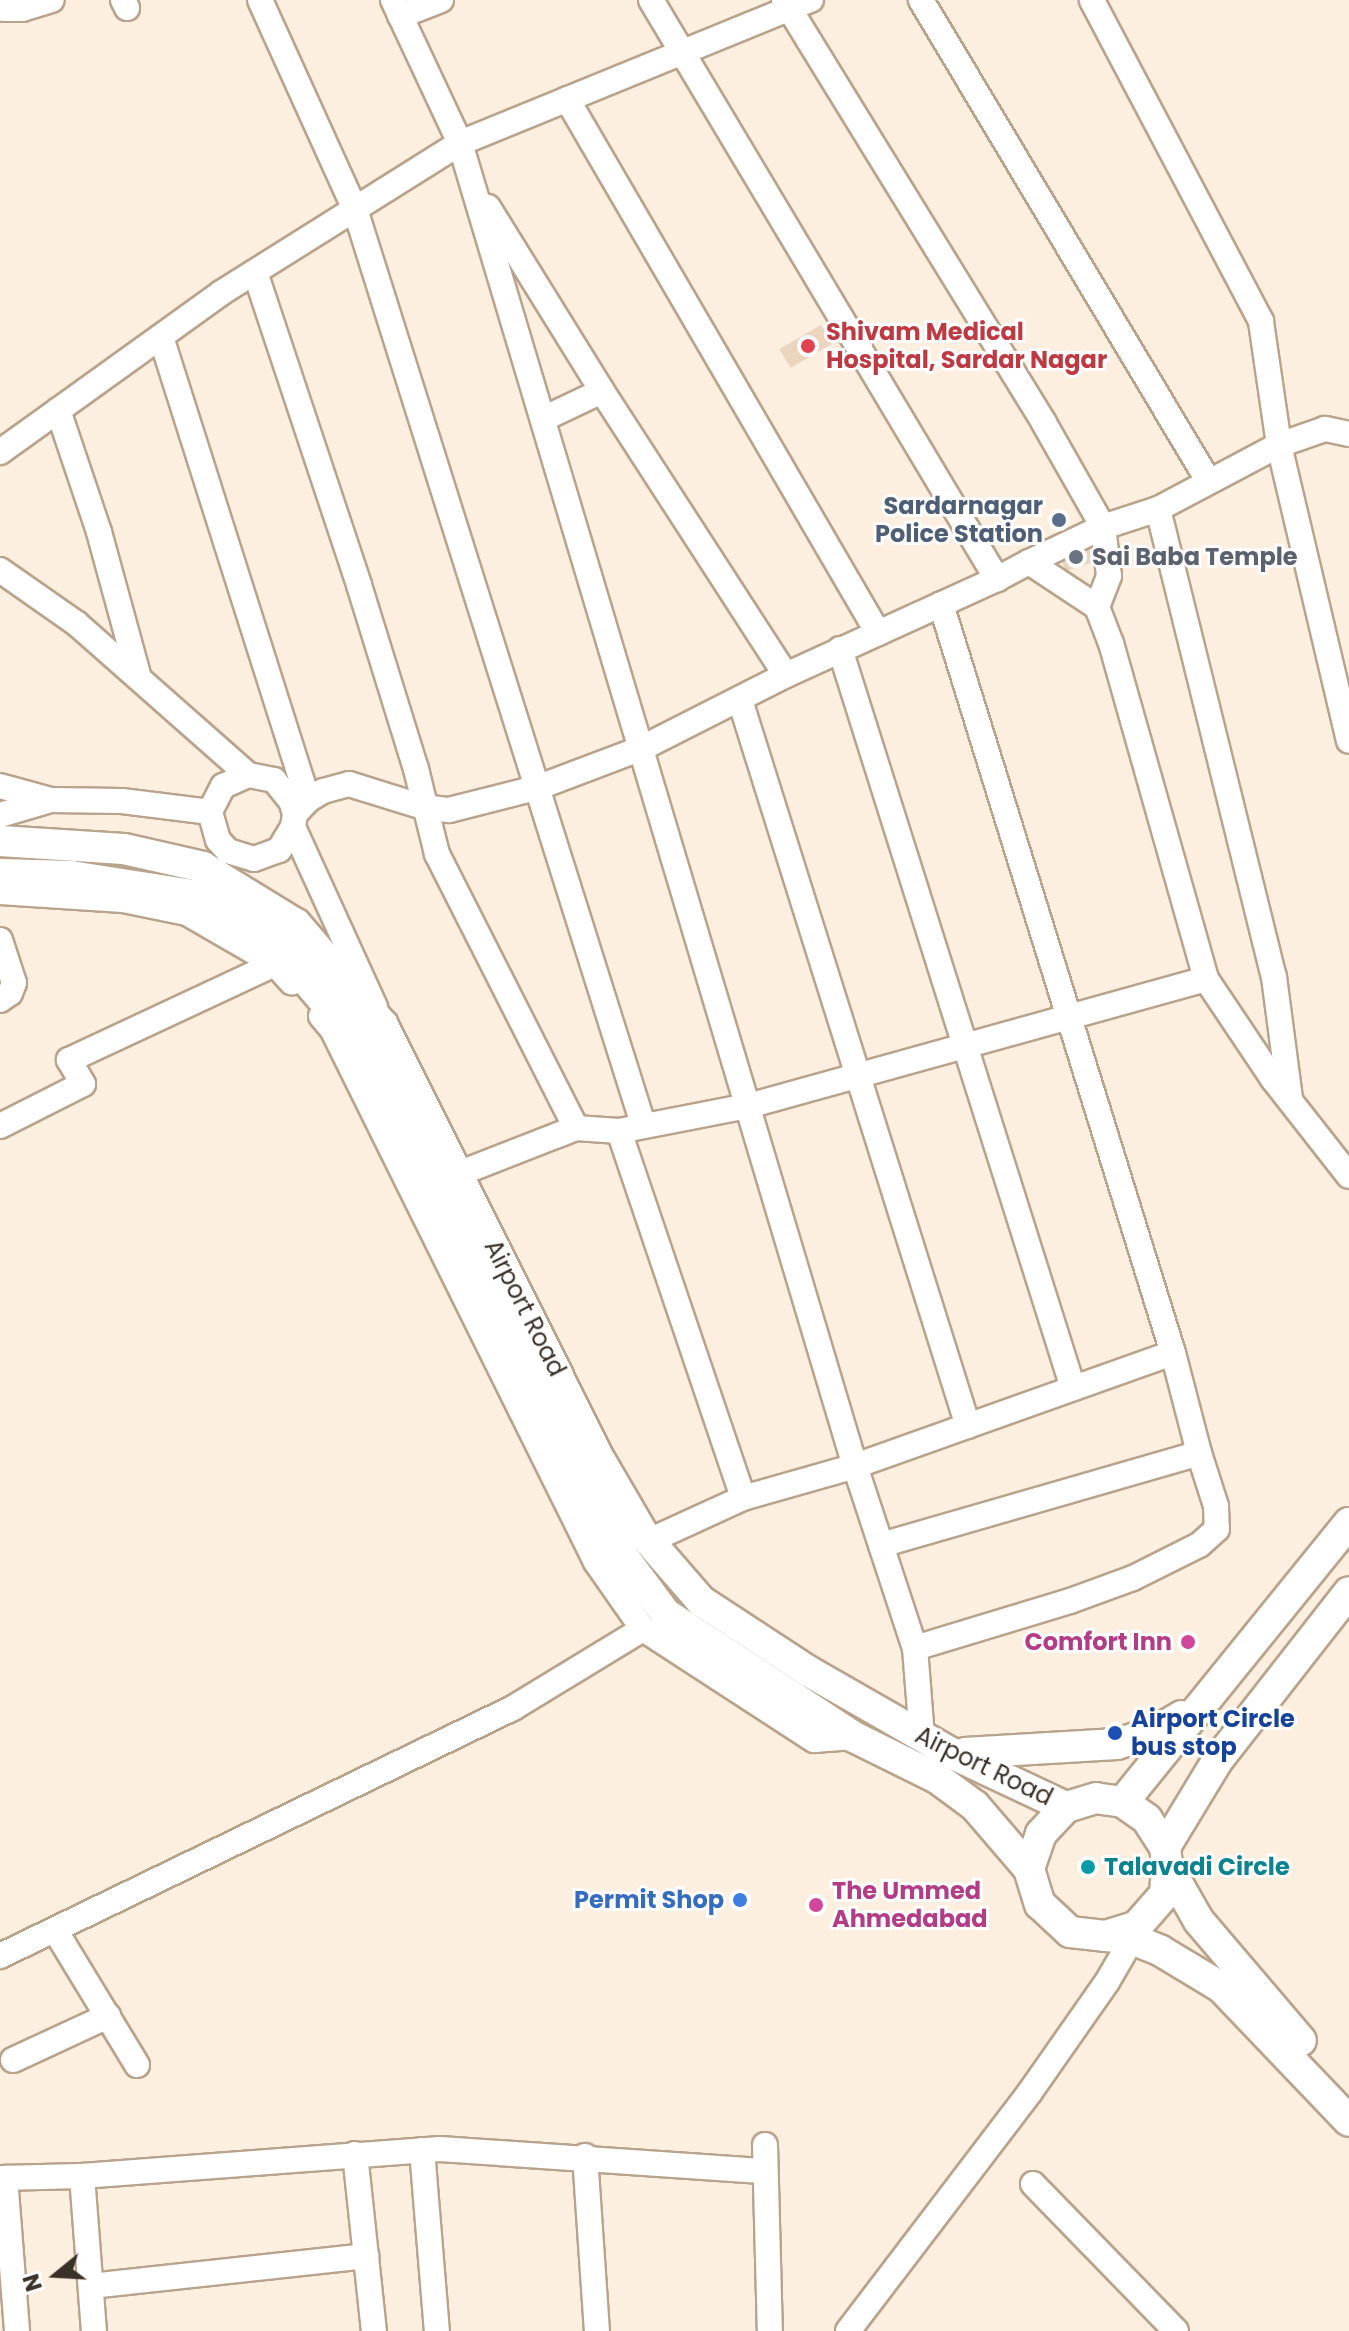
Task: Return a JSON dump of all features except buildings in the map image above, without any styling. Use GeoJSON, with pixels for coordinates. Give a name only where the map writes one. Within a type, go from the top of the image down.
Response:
{"type":"FeatureCollection","features":[{"type":"Feature","properties":{"kind":"main road","name":"Airport Road"},"geometry":{"type":"LineString","coordinates":[[0,841],[124,849],[203,867],[237,871],[296,924],[383,1025],[600,1460],[649,1541],[701,1601],[808,1671],[951,1753],[1066,1807]]}},
{"type":"Feature","properties":{"kind":"main road","name":"Airport Road"},"geometry":{"type":"LineString","coordinates":[[0,874],[71,876],[193,895],[277,946],[359,1042],[575,1474],[619,1551],[666,1614],[854,1737],[937,1778],[975,1806],[1029,1869]]}},
{"type":"Feature","properties":{"kind":"main road"},"geometry":{"type":"LineString","coordinates":[[1123,1802],[1349,1523]]}},
{"type":"Feature","properties":{"kind":"main road"},"geometry":{"type":"LineString","coordinates":[[1118,1938],[1137,1926],[1165,1894],[1166,1856],[1217,1761],[1349,1592]]}},
{"type":"Feature","properties":{"kind":"main road"},"geometry":{"type":"LineString","coordinates":[[951,1753],[1011,1753],[1117,1744],[1155,1732],[1202,1702]]}},
{"type":"Feature","properties":{"kind":"main road"},"geometry":{"type":"LineString","coordinates":[[1349,2094],[1199,1921],[1147,1819],[1123,1802],[1096,1798],[1066,1807],[1041,1834],[1029,1869],[1040,1904],[1070,1932],[1118,1938],[1161,1951],[1221,1987],[1349,2121]]}},
{"type":"Feature","properties":{"kind":"street"},"geometry":{"type":"LineString","coordinates":[[0,4],[4,9],[22,9],[52,0]]}},
{"type":"Feature","properties":{"kind":"street"},"geometry":{"type":"LineString","coordinates":[[260,0],[355,209],[643,1124]]}},
{"type":"Feature","properties":{"kind":"street"},"geometry":{"type":"LineString","coordinates":[[441,0],[397,8],[460,143],[855,1466],[915,1648],[922,1736]]}},
{"type":"Feature","properties":{"kind":"street"},"geometry":{"type":"LineString","coordinates":[[651,0],[997,579]]}},
{"type":"Feature","properties":{"kind":"street"},"geometry":{"type":"LineString","coordinates":[[0,452],[255,272],[460,143],[680,52],[786,4],[811,0]]}},
{"type":"Feature","properties":{"kind":"street"},"geometry":{"type":"LineString","coordinates":[[921,0],[1209,482]]}},
{"type":"Feature","properties":{"kind":"street"},"geometry":{"type":"LineString","coordinates":[[1092,0],[1261,321],[1279,445],[1349,741]]}},
{"type":"Feature","properties":{"kind":"street"},"geometry":{"type":"LineString","coordinates":[[786,4],[1044,423],[1103,527],[1109,576],[1097,607]]}},
{"type":"Feature","properties":{"kind":"street"},"geometry":{"type":"LineString","coordinates":[[567,99],[878,633]]}},
{"type":"Feature","properties":{"kind":"street"},"geometry":{"type":"LineString","coordinates":[[470,178],[602,391],[786,675]]}},
{"type":"Feature","properties":{"kind":"street"},"geometry":{"type":"LineString","coordinates":[[255,272],[359,585],[416,769],[437,854],[576,1128]]}},
{"type":"Feature","properties":{"kind":"street"},"geometry":{"type":"LineString","coordinates":[[161,337],[299,814],[383,1025]]}},
{"type":"Feature","properties":{"kind":"street"},"geometry":{"type":"LineString","coordinates":[[543,419],[602,391]]}},
{"type":"Feature","properties":{"kind":"street"},"geometry":{"type":"LineString","coordinates":[[58,410],[99,532],[138,675]]}},
{"type":"Feature","properties":{"kind":"street"},"geometry":{"type":"LineString","coordinates":[[248,775],[223,786],[210,812],[218,840],[237,871],[279,850],[299,814],[323,791],[349,784],[369,787],[423,807],[449,810],[539,787],[642,748],[840,649],[997,579],[1103,527],[1158,509],[1279,445],[1325,429],[1349,434]]}},
{"type":"Feature","properties":{"kind":"street"},"geometry":{"type":"LineString","coordinates":[[1158,509],[1274,977],[1291,1101]]}},
{"type":"Feature","properties":{"kind":"street"},"geometry":{"type":"LineString","coordinates":[[1029,562],[1097,607],[1111,643],[1206,979],[1291,1101],[1349,1176]]}},
{"type":"Feature","properties":{"kind":"street"},"geometry":{"type":"LineString","coordinates":[[0,570],[77,624],[248,775],[274,780],[284,789],[299,814]]}},
{"type":"Feature","properties":{"kind":"street"},"geometry":{"type":"LineString","coordinates":[[915,1648],[1070,1601],[1133,1578],[1199,1545],[1217,1529],[1216,1506],[1173,1353],[941,604]]}},
{"type":"Feature","properties":{"kind":"street"},"geometry":{"type":"LineString","coordinates":[[840,649],[1073,1388]]}},
{"type":"Feature","properties":{"kind":"street"},"geometry":{"type":"LineString","coordinates":[[740,700],[968,1426]]}},
{"type":"Feature","properties":{"kind":"street"},"geometry":{"type":"LineString","coordinates":[[0,786],[51,800],[122,801],[210,812]]}},
{"type":"Feature","properties":{"kind":"street"},"geometry":{"type":"LineString","coordinates":[[0,815],[51,800]]}},
{"type":"Feature","properties":{"kind":"street"},"geometry":{"type":"LineString","coordinates":[[0,892],[123,900],[187,913],[275,964],[332,1029],[596,1562],[643,1629],[814,1740],[854,1737]]}},
{"type":"Feature","properties":{"kind":"street"},"geometry":{"type":"LineString","coordinates":[[0,940],[14,983],[10,993],[0,1000]]}},
{"type":"Feature","properties":{"kind":"street"},"geometry":{"type":"LineString","coordinates":[[0,1126],[83,1084],[69,1060],[275,964]]}},
{"type":"Feature","properties":{"kind":"street"},"geometry":{"type":"LineString","coordinates":[[458,1174],[576,1128],[619,1131],[748,1106],[1206,979]]}},
{"type":"Feature","properties":{"kind":"street"},"geometry":{"type":"LineString","coordinates":[[619,1131],[743,1498]]}},
{"type":"Feature","properties":{"kind":"street"},"geometry":{"type":"LineString","coordinates":[[649,1541],[743,1498],[855,1466],[1173,1353]]}},
{"type":"Feature","properties":{"kind":"street"},"geometry":{"type":"LineString","coordinates":[[881,1545],[1199,1453]]}},
{"type":"Feature","properties":{"kind":"street"},"geometry":{"type":"LineString","coordinates":[[0,1956],[513,1708],[643,1629]]}},
{"type":"Feature","properties":{"kind":"street"},"geometry":{"type":"LineString","coordinates":[[55,1930],[137,2065]]}},
{"type":"Feature","properties":{"kind":"street"},"geometry":{"type":"LineString","coordinates":[[848,2331],[1061,2049],[1118,1938]]}},
{"type":"Feature","properties":{"kind":"street"},"geometry":{"type":"LineString","coordinates":[[13,2060],[108,2016]]}},
{"type":"Feature","properties":{"kind":"street"},"geometry":{"type":"LineString","coordinates":[[765,2145],[770,2331]]}},
{"type":"Feature","properties":{"kind":"street"},"geometry":{"type":"LineString","coordinates":[[17,2331],[2,2178],[82,2176],[422,2150],[585,2156],[765,2171]]}},
{"type":"Feature","properties":{"kind":"street"},"geometry":{"type":"LineString","coordinates":[[422,2150],[437,2331]]}},
{"type":"Feature","properties":{"kind":"street"},"geometry":{"type":"LineString","coordinates":[[355,2154],[374,2331]]}},
{"type":"Feature","properties":{"kind":"street"},"geometry":{"type":"LineString","coordinates":[[585,2156],[597,2331]]}},
{"type":"Feature","properties":{"kind":"street"},"geometry":{"type":"LineString","coordinates":[[82,2176],[94,2331]]}},
{"type":"Feature","properties":{"kind":"street"},"geometry":{"type":"LineString","coordinates":[[1033,2184],[1176,2331]]}},
{"type":"Feature","properties":{"kind":"street"},"geometry":{"type":"LineString","coordinates":[[91,2286],[366,2256]]}},
{"type":"Feature","properties":{"kind":"place","name":"Shivam Medical Hospital, Sardar Nagar"},"geometry":{"type":"Point","coordinates":[808,346]}},
{"type":"Feature","properties":{"kind":"place","name":"Sardarnagar Police Station"},"geometry":{"type":"Point","coordinates":[1059,520]}},
{"type":"Feature","properties":{"kind":"place","name":"Sai Baba Temple"},"geometry":{"type":"Point","coordinates":[1076,557]}},
{"type":"Feature","properties":{"kind":"place","name":"Comfort Inn"},"geometry":{"type":"Point","coordinates":[1188,1642]}},
{"type":"Feature","properties":{"kind":"place","name":"Airport Circle bus stop"},"geometry":{"type":"Point","coordinates":[1115,1733]}},
{"type":"Feature","properties":{"kind":"place","name":"Talavadi Circle"},"geometry":{"type":"Point","coordinates":[1088,1867]}},
{"type":"Feature","properties":{"kind":"place","name":"Permit Shop"},"geometry":{"type":"Point","coordinates":[740,1900]}},
{"type":"Feature","properties":{"kind":"place","name":"The Ummed Ahmedabad"},"geometry":{"type":"Point","coordinates":[816,1905]}}]}
